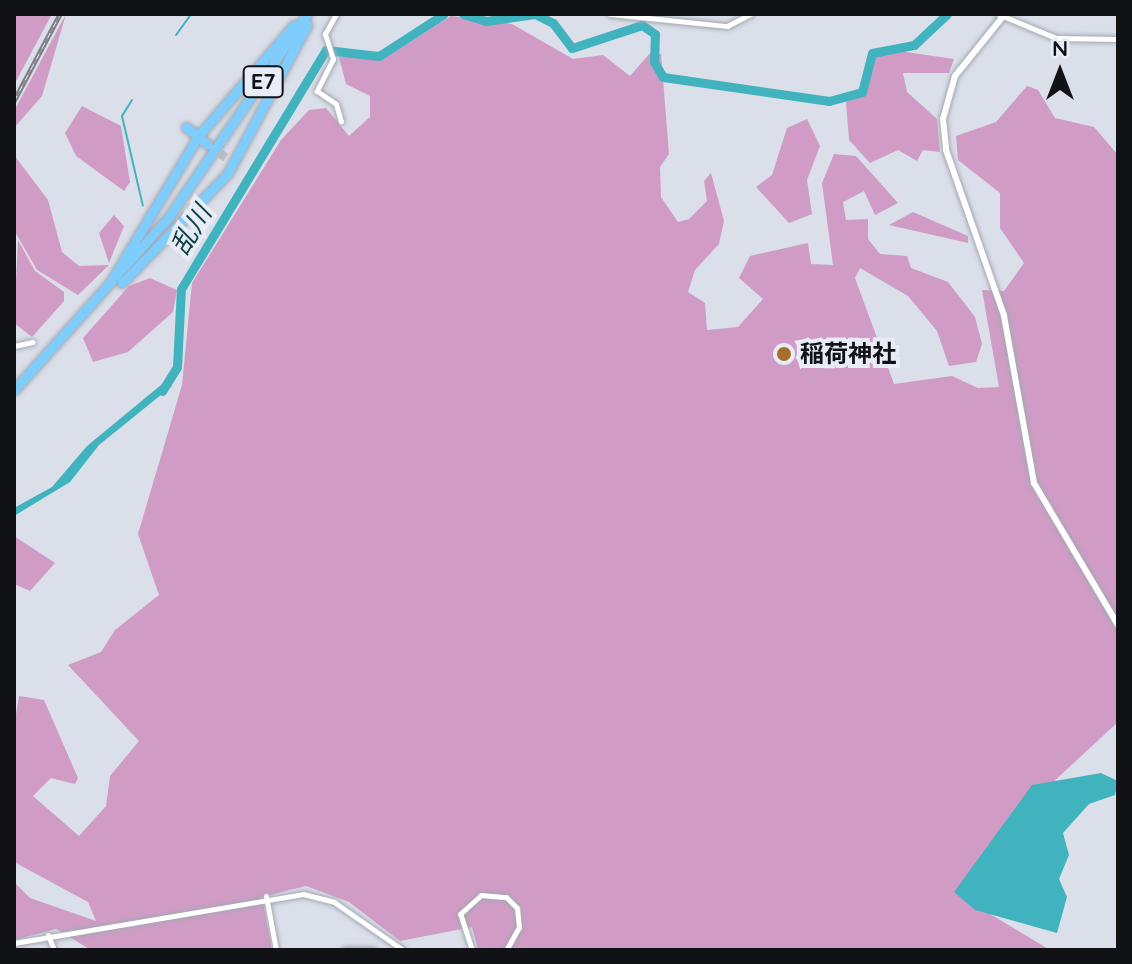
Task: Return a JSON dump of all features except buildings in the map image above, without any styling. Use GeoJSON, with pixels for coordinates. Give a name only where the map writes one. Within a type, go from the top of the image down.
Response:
{"type":"FeatureCollection","features":[{"type":"Feature","properties":{"kind":"highway"},"geometry":{"type":"LineString","coordinates":[[65,339],[152,220],[199,135],[308,14]]}},
{"type":"Feature","properties":{"kind":"highway"},"geometry":{"type":"LineString","coordinates":[[65,339],[230,156],[308,14]]}},
{"type":"Feature","properties":{"kind":"highway","name":"E7"},"geometry":{"type":"LineString","coordinates":[[14,390],[65,339],[219,148],[308,14]]}},
{"type":"Feature","properties":{"kind":"highway"},"geometry":{"type":"LineString","coordinates":[[187,126],[209,143]]}},
{"type":"Feature","properties":{"kind":"street"},"geometry":{"type":"LineString","coordinates":[[336,14],[327,41],[333,56],[317,94],[336,104],[341,121]]}},
{"type":"Feature","properties":{"kind":"street"},"geometry":{"type":"LineString","coordinates":[[610,14],[727,26],[751,14]]}},
{"type":"Feature","properties":{"kind":"street"},"geometry":{"type":"LineString","coordinates":[[1118,39],[1056,38],[1002,15],[955,76],[943,119],[946,150],[1004,316],[1034,483],[1118,625]]}},
{"type":"Feature","properties":{"kind":"street"},"geometry":{"type":"LineString","coordinates":[[14,346],[33,342]]}},
{"type":"Feature","properties":{"kind":"street"},"geometry":{"type":"LineString","coordinates":[[14,943],[266,896],[317,895],[403,950]]}},
{"type":"Feature","properties":{"kind":"street"},"geometry":{"type":"LineString","coordinates":[[472,950],[460,914],[481,895],[506,897],[517,908],[519,927],[506,950]]}},
{"type":"Feature","properties":{"kind":"street"},"geometry":{"type":"LineString","coordinates":[[266,896],[276,950]]}},
{"type":"Feature","properties":{"kind":"street"},"geometry":{"type":"LineString","coordinates":[[48,935],[54,950]]}},
{"type":"Feature","properties":{"kind":"street"},"geometry":{"type":"LineString","coordinates":[[389,950],[391,942]]}},
{"type":"Feature","properties":{"kind":"street"},"geometry":{"type":"LineString","coordinates":[[344,950],[374,950]]}},
{"type":"Feature","properties":{"kind":"shaded area"},"geometry":{"type":"Polygon","coordinates":[[[14,14],[52,14],[14,85],[14,14]]]}},
{"type":"Feature","properties":{"kind":"shaded area"},"geometry":{"type":"Polygon","coordinates":[[[66,14],[42,96],[14,128],[14,111],[66,14]]]}},
{"type":"Feature","properties":{"kind":"shaded area"},"geometry":{"type":"Polygon","coordinates":[[[451,16],[512,24],[573,59],[603,55],[630,76],[651,52],[661,54],[669,154],[660,167],[661,197],[678,222],[689,219],[707,201],[704,181],[711,173],[724,221],[719,244],[695,270],[688,292],[705,303],[707,330],[738,327],[763,299],[739,278],[750,256],[808,243],[811,264],[833,265],[822,183],[834,154],[856,156],[898,203],[875,215],[864,191],[843,202],[846,220],[868,219],[868,239],[880,254],[907,256],[911,268],[948,282],[975,317],[982,344],[976,362],[949,366],[937,331],[908,296],[860,268],[855,278],[894,384],[952,376],[978,388],[999,387],[982,290],[1004,291],[1024,263],[1000,228],[1000,193],[958,160],[956,136],[996,122],[1027,86],[1038,90],[1055,118],[1094,127],[1118,155],[1118,722],[1024,809],[975,905],[1050,950],[478,950],[472,927],[400,941],[349,902],[306,886],[262,897],[272,950],[91,950],[56,929],[14,940],[14,882],[30,898],[96,921],[88,902],[14,862],[14,726],[19,696],[44,700],[78,778],[75,784],[51,778],[33,796],[79,836],[106,806],[110,776],[139,741],[68,665],[101,652],[115,630],[159,595],[138,534],[182,385],[192,283],[281,140],[309,110],[326,108],[349,136],[370,117],[370,96],[346,84],[339,57],[388,56],[451,16]]]}},
{"type":"Feature","properties":{"kind":"shaded area"},"geometry":{"type":"Polygon","coordinates":[[[885,49],[954,59],[949,73],[903,73],[907,92],[937,119],[940,152],[923,150],[917,161],[898,150],[870,163],[849,140],[846,102],[866,94],[873,60],[885,49]]]}},
{"type":"Feature","properties":{"kind":"shaded area"},"geometry":{"type":"Polygon","coordinates":[[[82,106],[121,126],[130,182],[124,191],[76,156],[65,133],[82,106]]]}},
{"type":"Feature","properties":{"kind":"shaded area"},"geometry":{"type":"Polygon","coordinates":[[[807,119],[820,146],[807,180],[812,214],[789,223],[756,187],[772,175],[787,128],[807,119]]]}},
{"type":"Feature","properties":{"kind":"shaded area"},"geometry":{"type":"Polygon","coordinates":[[[14,155],[48,200],[62,252],[79,266],[109,265],[78,295],[37,270],[14,230],[14,155]]]}},
{"type":"Feature","properties":{"kind":"shaded area"},"geometry":{"type":"Polygon","coordinates":[[[913,212],[968,236],[968,243],[889,225],[913,212]]]}},
{"type":"Feature","properties":{"kind":"shaded area"},"geometry":{"type":"Polygon","coordinates":[[[114,215],[124,226],[109,263],[99,233],[114,215]]]}},
{"type":"Feature","properties":{"kind":"shaded area"},"geometry":{"type":"Polygon","coordinates":[[[18,240],[35,271],[64,292],[64,301],[32,337],[14,323],[18,240]]]}},
{"type":"Feature","properties":{"kind":"shaded area"},"geometry":{"type":"Polygon","coordinates":[[[150,278],[177,290],[173,312],[128,352],[93,362],[83,338],[129,286],[150,278]]]}},
{"type":"Feature","properties":{"kind":"shaded area"},"geometry":{"type":"Polygon","coordinates":[[[14,536],[55,563],[30,591],[14,584],[14,536]]]}},
{"type":"Feature","properties":{"kind":"water"},"geometry":{"type":"Polygon","coordinates":[[[167,380],[172,386],[99,445],[70,482],[14,516],[14,508],[52,487],[87,446],[167,380]]]}},
{"type":"Feature","properties":{"kind":"water"},"geometry":{"type":"Polygon","coordinates":[[[1101,773],[1118,781],[1115,795],[1089,804],[1063,833],[1069,855],[1059,879],[1067,897],[1057,933],[975,910],[954,892],[1032,785],[1101,773]]]}},
{"type":"Feature","properties":{"kind":"waterway"},"geometry":{"type":"LineString","coordinates":[[176,35],[191,14]]}},
{"type":"Feature","properties":{"kind":"waterway","name":"乱川"},"geometry":{"type":"LineString","coordinates":[[162,391],[177,367],[181,289],[326,50],[379,56],[444,14]]}},
{"type":"Feature","properties":{"kind":"waterway","name":"乱川"},"geometry":{"type":"LineString","coordinates":[[463,14],[486,21],[535,14],[553,23],[572,48],[642,25],[655,34],[654,62],[663,77],[829,101],[862,92],[872,53],[914,45],[947,14]]}},
{"type":"Feature","properties":{"kind":"waterway"},"geometry":{"type":"LineString","coordinates":[[132,100],[122,116],[143,206]]}},
{"type":"Feature","properties":{"kind":"tunnel"},"geometry":{"type":"LineString","coordinates":[[209,146],[226,157]]}},
{"type":"Feature","properties":{"kind":"railway"},"geometry":{"type":"LineString","coordinates":[[14,101],[60,14]]}},
{"type":"Feature","properties":{"kind":"place","name":"稲荷神社"},"geometry":{"type":"Point","coordinates":[784,354]}}]}
